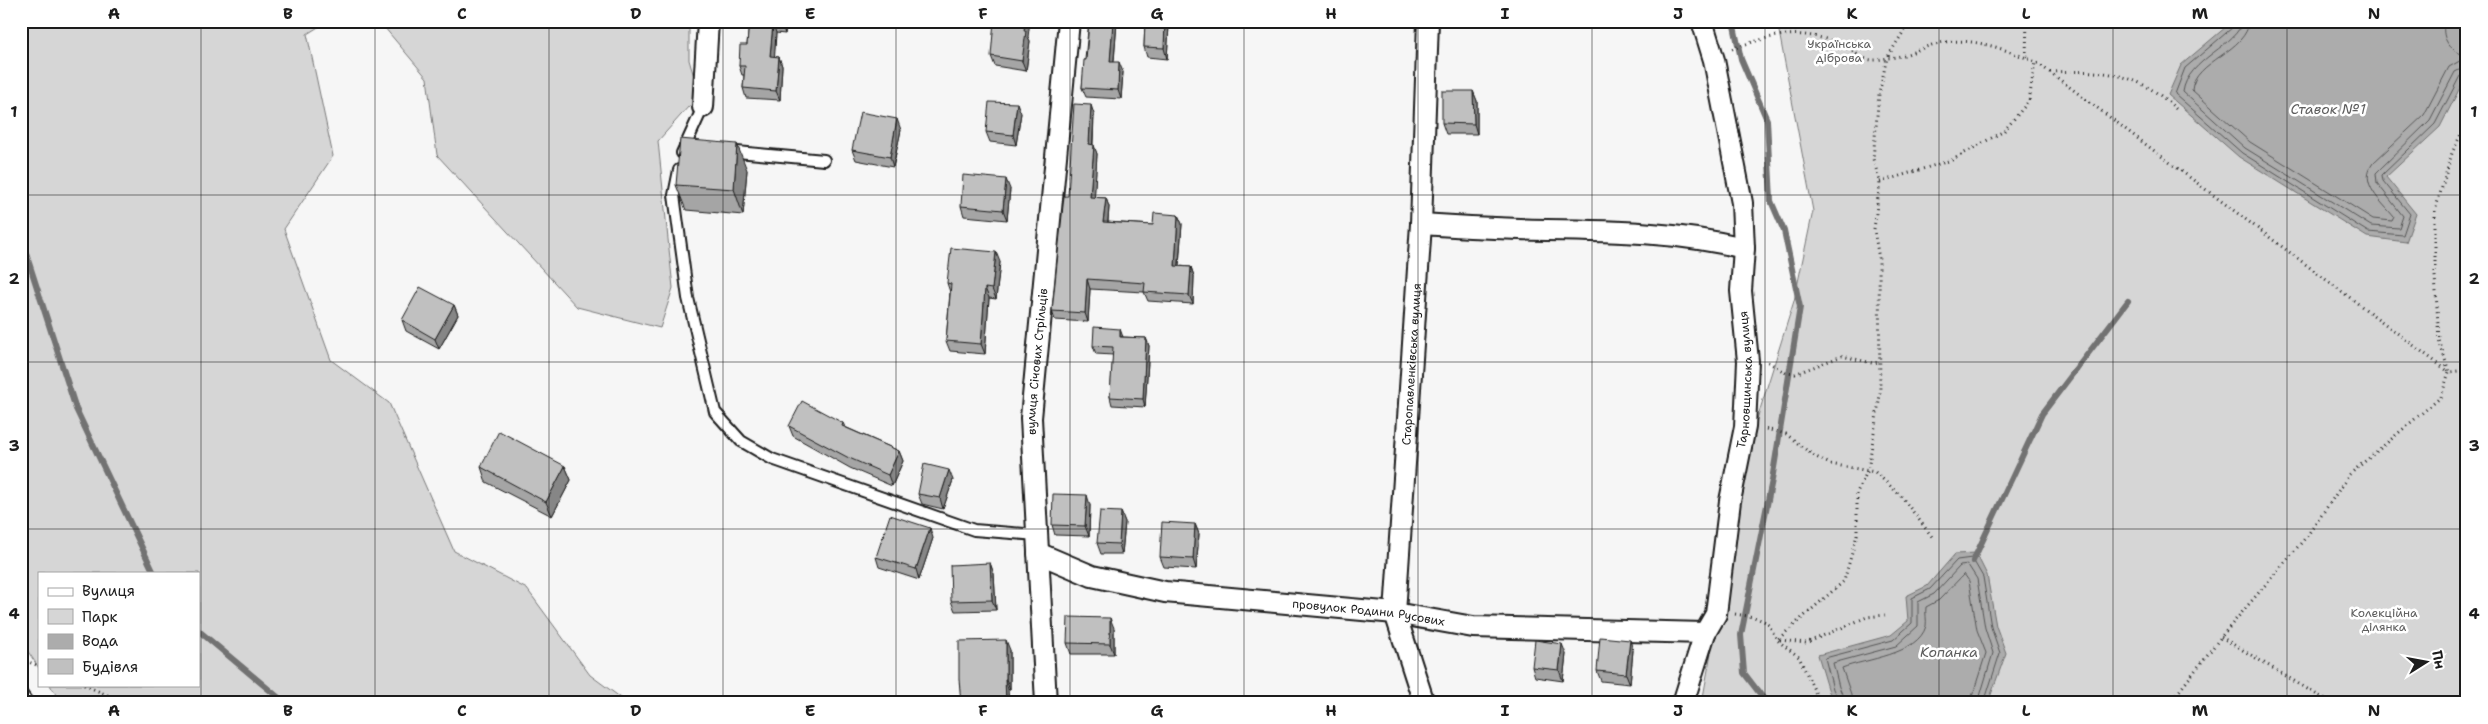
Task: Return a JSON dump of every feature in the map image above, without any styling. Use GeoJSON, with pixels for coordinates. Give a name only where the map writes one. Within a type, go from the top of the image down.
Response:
{"type":"FeatureCollection","features":[{"type":"Feature","properties":{"kind":"street"},"geometry":{"type":"LineString","coordinates":[[703,107],[708,21]]}},
{"type":"Feature","properties":{"kind":"street","name":"вулиця Січових Стрільців"},"geometry":{"type":"LineString","coordinates":[[1046,703],[1031,418],[1069,21]]}},
{"type":"Feature","properties":{"kind":"street","name":"Старопавленківська вулиця"},"geometry":{"type":"LineString","coordinates":[[1424,703],[1395,613],[1421,224],[1428,21]]}},
{"type":"Feature","properties":{"kind":"street","name":"Тарновщинська вулиця"},"geometry":{"type":"LineString","coordinates":[[1683,703],[1705,633],[1716,614],[1730,501],[1745,428],[1748,361],[1742,291],[1744,248],[1742,203],[1714,60],[1702,21]]}},
{"type":"Feature","properties":{"kind":"street"},"geometry":{"type":"LineString","coordinates":[[1421,224],[1512,229],[1653,232],[1711,240],[1744,248]]}},
{"type":"Feature","properties":{"kind":"street","name":"провулок Родини Русових"},"geometry":{"type":"LineString","coordinates":[[1038,544],[1092,576],[1164,592],[1395,613],[1473,627],[1705,633]]}},
{"type":"Feature","properties":{"kind":"lane"},"geometry":{"type":"LineString","coordinates":[[703,107],[688,147],[674,195],[688,298],[715,412],[741,441],[772,459],[974,530],[1038,544]]}},
{"type":"Feature","properties":{"kind":"lane"},"geometry":{"type":"LineString","coordinates":[[711,149],[824,160]]}},
{"type":"Feature","properties":{"kind":"lane"},"geometry":{"type":"LineString","coordinates":[[21,694],[28,703]]}},
{"type":"Feature","properties":{"kind":"path"},"geometry":{"type":"LineString","coordinates":[[1777,640],[1844,581],[1857,534],[1857,492],[1868,470],[1880,395],[1878,259],[1874,229],[1880,182],[1873,159],[1878,94],[1887,58],[1910,21]]}},
{"type":"Feature","properties":{"kind":"path"},"geometry":{"type":"LineString","coordinates":[[2027,21],[2026,55],[2449,372],[2467,370]]}},
{"type":"Feature","properties":{"kind":"path"},"geometry":{"type":"LineString","coordinates":[[1735,48],[1783,34],[1811,36],[1841,44],[1860,58],[1874,62],[1887,58],[1904,57],[1936,44],[1972,42],[2005,50],[2036,62]]}},
{"type":"Feature","properties":{"kind":"path"},"geometry":{"type":"LineString","coordinates":[[1880,182],[1952,160],[2004,131],[2029,101],[2036,62]]}},
{"type":"Feature","properties":{"kind":"path"},"geometry":{"type":"LineString","coordinates":[[2049,72],[2117,73],[2158,91],[2176,109]]}},
{"type":"Feature","properties":{"kind":"path"},"geometry":{"type":"LineString","coordinates":[[2170,703],[2221,637],[2307,536],[2350,474],[2441,397],[2449,372],[2439,340],[2435,276],[2435,210],[2452,153],[2467,122]]}},
{"type":"Feature","properties":{"kind":"path"},"geometry":{"type":"LineString","coordinates":[[1786,373],[1794,374],[1842,356],[1880,362]]}},
{"type":"Feature","properties":{"kind":"path"},"geometry":{"type":"LineString","coordinates":[[1772,430],[1786,434],[1814,456],[1830,464],[1875,472],[1900,495],[1933,538]]}},
{"type":"Feature","properties":{"kind":"path"},"geometry":{"type":"LineString","coordinates":[[1741,615],[1754,617],[1768,623],[1777,640],[1799,658],[1820,703]]}},
{"type":"Feature","properties":{"kind":"path"},"geometry":{"type":"LineString","coordinates":[[1777,640],[1806,643],[1867,617],[1885,615]]}},
{"type":"Feature","properties":{"kind":"path"},"geometry":{"type":"LineString","coordinates":[[2221,637],[2319,696],[2335,703]]}},
{"type":"Feature","properties":{"kind":"path"},"geometry":{"type":"LineString","coordinates":[[21,659],[38,666]]}},
{"type":"Feature","properties":{"kind":"path"},"geometry":{"type":"LineString","coordinates":[[86,686],[126,703]]}},
{"type":"Feature","properties":{"kind":"green space"},"geometry":{"type":"Polygon","coordinates":[[[21,21],[328,21],[307,34],[333,156],[284,229],[331,360],[389,403],[454,551],[527,589],[590,675],[628,703],[61,703],[51,686],[200,686],[200,572],[38,572],[38,666],[27,650],[21,645],[21,21]]]}},
{"type":"Feature","properties":{"kind":"green space"},"geometry":{"type":"Polygon","coordinates":[[[379,21],[689,21],[689,60],[703,107],[689,106],[658,141],[673,288],[660,328],[577,307],[437,155],[427,78],[379,21]]]}},
{"type":"Feature","properties":{"kind":"green space"},"geometry":{"type":"Polygon","coordinates":[[[1777,21],[2467,21],[2467,703],[1702,703],[1747,451],[1794,301],[1813,211],[1777,21]]]}},
{"type":"Feature","properties":{"kind":"water","name":"Ставок №1"},"geometry":{"type":"Polygon","coordinates":[[[2233,21],[2467,21],[2467,25],[2461,29],[2467,39],[2467,74],[2440,127],[2386,177],[2416,214],[2406,242],[2367,237],[2239,157],[2168,95],[2181,65],[2233,21]]]}},
{"type":"Feature","properties":{"kind":"water","name":"Копанка"},"geometry":{"type":"Polygon","coordinates":[[[1976,553],[1987,575],[1996,626],[2006,653],[1988,703],[1836,703],[1829,692],[1818,655],[1891,635],[1908,621],[1906,596],[1927,586],[1955,554],[1976,553]]]}},
{"type":"Feature","properties":{"kind":"building"},"geometry":{"type":"Polygon","coordinates":[[[749,21],[782,21],[782,25],[773,24],[770,56],[779,57],[776,91],[743,88],[745,66],[739,66],[740,45],[747,45],[749,21]]]}},
{"type":"Feature","properties":{"kind":"building"},"geometry":{"type":"Polygon","coordinates":[[[994,21],[1025,21],[1024,31],[1026,31],[1022,61],[991,56],[994,21]]]}},
{"type":"Feature","properties":{"kind":"building"},"geometry":{"type":"Polygon","coordinates":[[[1089,21],[1113,21],[1110,62],[1119,62],[1118,90],[1082,88],[1089,21]]]}},
{"type":"Feature","properties":{"kind":"building"},"geometry":{"type":"Polygon","coordinates":[[[1145,21],[1165,21],[1164,48],[1144,47],[1145,21]]]}},
{"type":"Feature","properties":{"kind":"building"},"geometry":{"type":"Polygon","coordinates":[[[1442,91],[1473,91],[1474,124],[1442,123],[1442,91]]]}},
{"type":"Feature","properties":{"kind":"building"},"geometry":{"type":"Polygon","coordinates":[[[989,102],[1017,103],[1013,135],[986,132],[989,102]]]}},
{"type":"Feature","properties":{"kind":"building"},"geometry":{"type":"Polygon","coordinates":[[[1074,104],[1091,105],[1089,144],[1094,145],[1090,197],[1106,198],[1103,222],[1153,225],[1154,213],[1178,215],[1175,266],[1191,267],[1189,295],[1144,292],[1145,283],[1087,279],[1085,313],[1052,311],[1064,196],[1068,196],[1074,104]]]}},
{"type":"Feature","properties":{"kind":"building"},"geometry":{"type":"Polygon","coordinates":[[[860,112],[897,119],[890,157],[852,150],[860,112]]]}},
{"type":"Feature","properties":{"kind":"building"},"geometry":{"type":"Polygon","coordinates":[[[680,139],[737,144],[734,189],[676,185],[680,139]]]}},
{"type":"Feature","properties":{"kind":"building"},"geometry":{"type":"Polygon","coordinates":[[[963,175],[1006,179],[1003,210],[961,206],[963,175]]]}},
{"type":"Feature","properties":{"kind":"building"},"geometry":{"type":"Polygon","coordinates":[[[951,248],[996,252],[992,289],[985,288],[981,344],[946,341],[951,284],[947,283],[951,248]]]}},
{"type":"Feature","properties":{"kind":"building"},"geometry":{"type":"Polygon","coordinates":[[[420,287],[454,305],[435,339],[402,320],[420,287]]]}},
{"type":"Feature","properties":{"kind":"building"},"geometry":{"type":"Polygon","coordinates":[[[1094,327],[1120,329],[1120,337],[1146,338],[1143,399],[1110,397],[1113,347],[1093,346],[1094,327]]]}},
{"type":"Feature","properties":{"kind":"building"},"geometry":{"type":"Polygon","coordinates":[[[802,401],[843,423],[842,426],[899,451],[888,475],[847,457],[789,426],[802,401]]]}},
{"type":"Feature","properties":{"kind":"building"},"geometry":{"type":"Polygon","coordinates":[[[499,431],[565,466],[546,502],[481,467],[499,431]]]}},
{"type":"Feature","properties":{"kind":"building"},"geometry":{"type":"Polygon","coordinates":[[[924,464],[949,470],[940,498],[918,494],[924,464]]]}},
{"type":"Feature","properties":{"kind":"building"},"geometry":{"type":"Polygon","coordinates":[[[1053,494],[1087,495],[1085,526],[1052,525],[1053,494]]]}},
{"type":"Feature","properties":{"kind":"building"},"geometry":{"type":"Polygon","coordinates":[[[1100,511],[1121,512],[1119,544],[1097,543],[1100,511]]]}},
{"type":"Feature","properties":{"kind":"building"},"geometry":{"type":"Polygon","coordinates":[[[890,515],[930,528],[916,569],[876,557],[890,515]]]}},
{"type":"Feature","properties":{"kind":"building"},"geometry":{"type":"Polygon","coordinates":[[[1162,522],[1195,524],[1193,559],[1160,557],[1162,522]]]}},
{"type":"Feature","properties":{"kind":"building"},"geometry":{"type":"Polygon","coordinates":[[[990,563],[992,600],[951,601],[950,565],[990,563]]]}},
{"type":"Feature","properties":{"kind":"building"},"geometry":{"type":"Polygon","coordinates":[[[1068,617],[1110,618],[1110,644],[1067,643],[1068,617]]]}},
{"type":"Feature","properties":{"kind":"building"},"geometry":{"type":"Polygon","coordinates":[[[1600,637],[1630,640],[1626,674],[1597,671],[1600,637]]]}},
{"type":"Feature","properties":{"kind":"building"},"geometry":{"type":"Polygon","coordinates":[[[1006,640],[1006,703],[961,703],[959,641],[1006,640]]]}},
{"type":"Feature","properties":{"kind":"building"},"geometry":{"type":"Polygon","coordinates":[[[1535,640],[1562,644],[1559,670],[1532,667],[1535,640]]]}},
{"type":"Feature","properties":{"kind":"waterway"},"geometry":{"type":"LineString","coordinates":[[1733,21],[1741,59],[1767,120],[1771,201],[1784,231],[1800,307],[1772,480],[1741,635],[1744,673],[1767,703]]}},
{"type":"Feature","properties":{"kind":"waterway"},"geometry":{"type":"LineString","coordinates":[[21,238],[76,409],[154,572]]}},
{"type":"Feature","properties":{"kind":"waterway"},"geometry":{"type":"LineString","coordinates":[[1973,561],[2042,414],[2128,301]]}},
{"type":"Feature","properties":{"kind":"waterway"},"geometry":{"type":"LineString","coordinates":[[200,632],[285,703]]}},
{"type":"Feature","properties":{"kind":"park label","name":"Українська діброва"},"geometry":{"type":"Point","coordinates":[1839,51]}},
{"type":"Feature","properties":{"kind":"park label","name":"Колекційна ділянка"},"geometry":{"type":"Point","coordinates":[2384,620]}}]}
